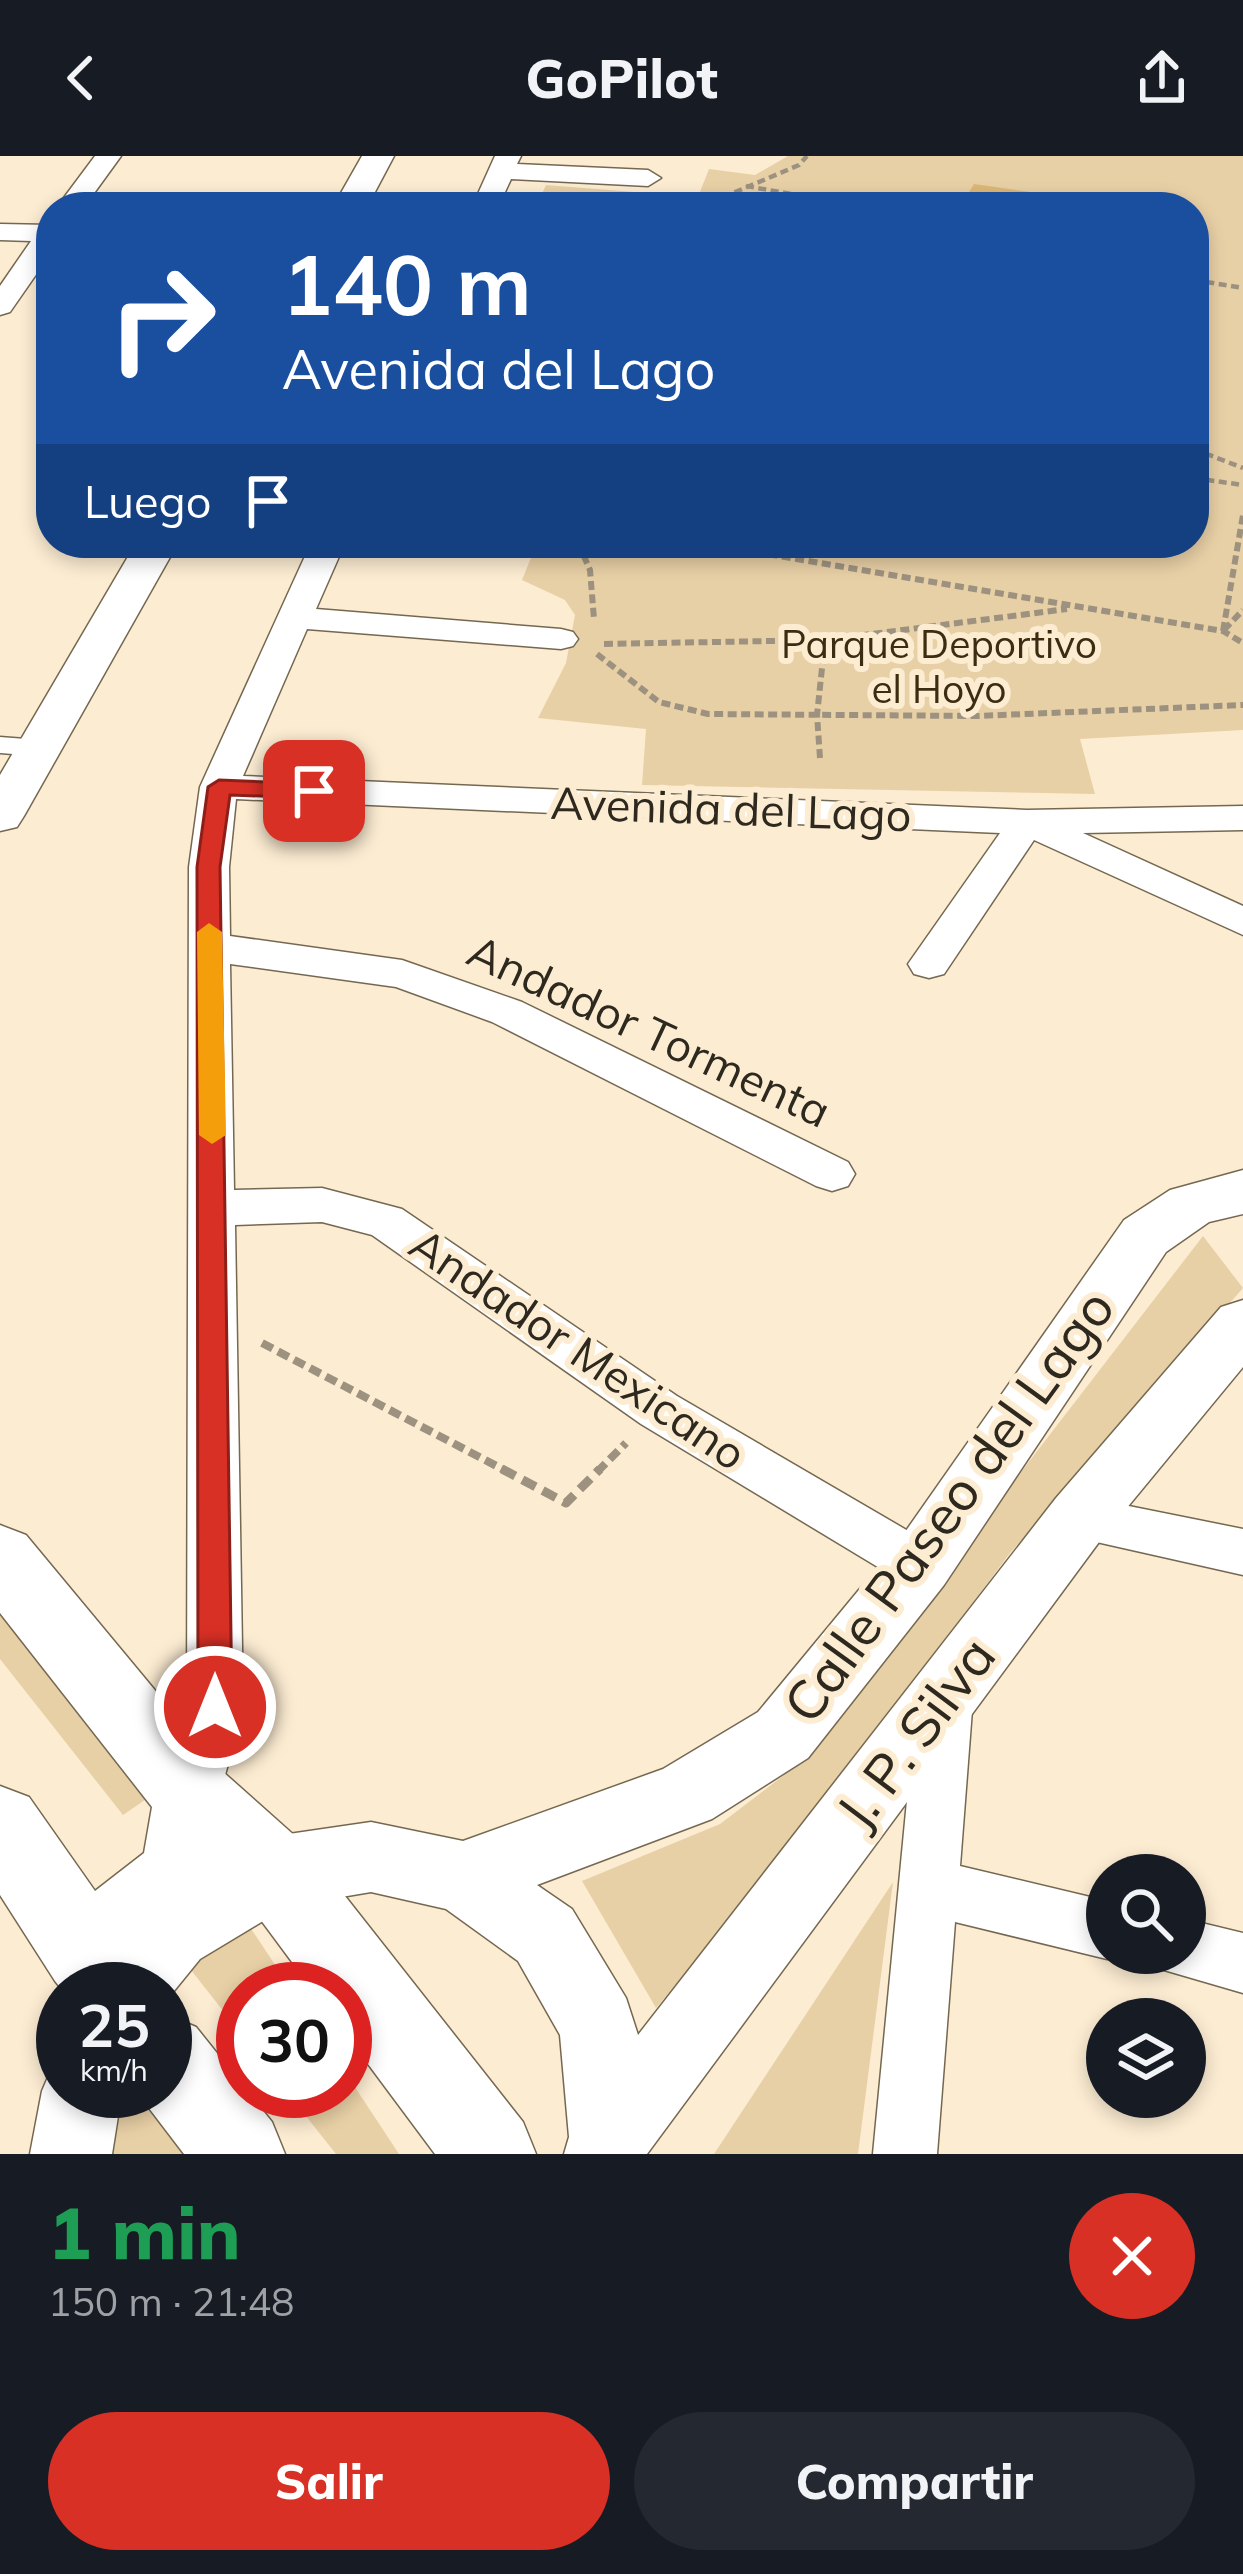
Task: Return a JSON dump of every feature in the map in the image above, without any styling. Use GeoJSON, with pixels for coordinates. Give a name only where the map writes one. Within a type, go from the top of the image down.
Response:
{"type":"FeatureCollection","features":[{"type":"Feature","properties":{"kind":"main road"},"geometry":{"type":"LineString","coordinates":[[0,1557],[194,1798],[275,1872],[491,2154]]}},
{"type":"Feature","properties":{"kind":"main road"},"geometry":{"type":"LineString","coordinates":[[119,1962],[182,1874],[194,1798]]}},
{"type":"Feature","properties":{"kind":"main road"},"geometry":{"type":"LineString","coordinates":[[0,1825],[97,1962]]}},
{"type":"Feature","properties":{"kind":"main road"},"geometry":{"type":"LineString","coordinates":[[192,2093],[240,2154]]}},
{"type":"Feature","properties":{"kind":"street"},"geometry":{"type":"LineString","coordinates":[[81,192],[108,156]]}},
{"type":"Feature","properties":{"kind":"street"},"geometry":{"type":"LineString","coordinates":[[358,192],[378,156]]}},
{"type":"Feature","properties":{"kind":"street"},"geometry":{"type":"LineString","coordinates":[[492,192],[505,163],[648,178]]}},
{"type":"Feature","properties":{"kind":"street"},"geometry":{"type":"LineString","coordinates":[[0,232],[36,233]]}},
{"type":"Feature","properties":{"kind":"street"},"geometry":{"type":"LineString","coordinates":[[0,306],[36,255]]}},
{"type":"Feature","properties":{"kind":"street"},"geometry":{"type":"LineString","coordinates":[[0,816],[19,747],[147,558]]}},
{"type":"Feature","properties":{"kind":"street"},"geometry":{"type":"LineString","coordinates":[[194,1798],[215,1707],[208,867],[219,787],[321,558]]}},
{"type":"Feature","properties":{"kind":"street"},"geometry":{"type":"LineString","coordinates":[[293,618],[574,642]]}},
{"type":"Feature","properties":{"kind":"street","name":"Avenida del Lago"},"geometry":{"type":"LineString","coordinates":[[219,787],[1027,822],[1243,818]]}},
{"type":"Feature","properties":{"kind":"street"},"geometry":{"type":"LineString","coordinates":[[929,964],[1027,822],[1243,922]]}},
{"type":"Feature","properties":{"kind":"street","name":"Andador Tormenta"},"geometry":{"type":"LineString","coordinates":[[209,947],[402,974],[507,1012],[832,1174]]}},
{"type":"Feature","properties":{"kind":"street","name":"Calle Paseo del Lago"},"geometry":{"type":"LineString","coordinates":[[464,1877],[686,1795],[783,1735],[920,1565],[1145,1236],[1191,1205],[1243,1192]]}},
{"type":"Feature","properties":{"kind":"street","name":"Andador Mexicano"},"geometry":{"type":"LineString","coordinates":[[214,1208],[322,1205],[386,1221],[659,1410],[920,1565]]}},
{"type":"Feature","properties":{"kind":"street","name":"J. P. Silva"},"geometry":{"type":"LineString","coordinates":[[608,2146],[1079,1518],[1243,1324]]}},
{"type":"Feature","properties":{"kind":"street"},"geometry":{"type":"LineString","coordinates":[[1079,1518],[1243,1552]]}},
{"type":"Feature","properties":{"kind":"street"},"geometry":{"type":"LineString","coordinates":[[905,2154],[945,1695]]}},
{"type":"Feature","properties":{"kind":"street"},"geometry":{"type":"LineString","coordinates":[[130,1962],[275,1872],[371,1857],[464,1877],[545,1935],[598,2026],[608,2146]]}},
{"type":"Feature","properties":{"kind":"street"},"geometry":{"type":"LineString","coordinates":[[931,1888],[1086,1925]]}},
{"type":"Feature","properties":{"kind":"street"},"geometry":{"type":"LineString","coordinates":[[1206,1954],[1243,1963]]}},
{"type":"Feature","properties":{"kind":"street"},"geometry":{"type":"LineString","coordinates":[[71,2154],[77,2118]]}},
{"type":"Feature","properties":{"kind":"path"},"geometry":{"type":"LineString","coordinates":[[733,192],[799,164],[807,156]]}},
{"type":"Feature","properties":{"kind":"path"},"geometry":{"type":"LineString","coordinates":[[746,186],[780,192]]}},
{"type":"Feature","properties":{"kind":"path"},"geometry":{"type":"LineString","coordinates":[[1209,282],[1243,288]]}},
{"type":"Feature","properties":{"kind":"path"},"geometry":{"type":"LineString","coordinates":[[1209,455],[1243,468]]}},
{"type":"Feature","properties":{"kind":"path"},"geometry":{"type":"LineString","coordinates":[[1209,480],[1243,485]]}},
{"type":"Feature","properties":{"kind":"path"},"geometry":{"type":"LineString","coordinates":[[1223,631],[1243,515]]}},
{"type":"Feature","properties":{"kind":"path"},"geometry":{"type":"LineString","coordinates":[[574,642],[596,609],[585,558]]}},
{"type":"Feature","properties":{"kind":"path"},"geometry":{"type":"LineString","coordinates":[[789,558],[1223,631],[1243,643]]}},
{"type":"Feature","properties":{"kind":"path"},"geometry":{"type":"LineString","coordinates":[[574,642],[825,640],[1077,608]]}},
{"type":"Feature","properties":{"kind":"path"},"geometry":{"type":"LineString","coordinates":[[1223,631],[1243,610]]}},
{"type":"Feature","properties":{"kind":"path"},"geometry":{"type":"LineString","coordinates":[[820,758],[817,715],[825,640]]}},
{"type":"Feature","properties":{"kind":"path"},"geometry":{"type":"LineString","coordinates":[[574,642],[659,702],[709,714],[977,716],[1243,705]]}},
{"type":"Feature","properties":{"kind":"path"},"geometry":{"type":"LineString","coordinates":[[213,1317],[566,1503],[659,1410]]}},
{"type":"Feature","properties":{"kind":"green space","name":"Parque Deportivo el Hoyo"},"geometry":{"type":"Polygon","coordinates":[[[788,156],[1243,156],[1243,730],[1080,739],[1095,794],[642,785],[646,729],[538,718],[566,663],[575,615],[565,600],[522,580],[531,558],[1209,558],[1209,192],[700,192],[709,169],[755,175],[788,156]]]}},
{"type":"Feature","properties":{"kind":"green space","name":"Parque Deportivo el Hoyo"},"geometry":{"type":"Polygon","coordinates":[[[546,185],[635,192],[543,192],[546,185]]]}},
{"type":"Feature","properties":{"kind":"green space"},"geometry":{"type":"Polygon","coordinates":[[[1203,1236],[1243,1288],[1010,1553],[775,1867],[656,2008],[582,1881],[720,1824],[792,1769],[1203,1236]]]}},
{"type":"Feature","properties":{"kind":"green space"},"geometry":{"type":"Polygon","coordinates":[[[0,1597],[155,1793],[123,1815],[0,1659],[0,1597]]]}},
{"type":"Feature","properties":{"kind":"green space"},"geometry":{"type":"Polygon","coordinates":[[[893,1882],[858,2154],[714,2154],[893,1882]]]}},
{"type":"Feature","properties":{"kind":"green space"},"geometry":{"type":"Polygon","coordinates":[[[244,1918],[273,1962],[216,1962],[216,2002],[192,1971],[191,1962],[244,1918]]]}},
{"type":"Feature","properties":{"kind":"green space"},"geometry":{"type":"Polygon","coordinates":[[[372,2113],[399,2154],[336,2154],[307,2118],[372,2118],[372,2113]]]}},
{"type":"Feature","properties":{"kind":"green space"},"geometry":{"type":"Polygon","coordinates":[[[103,2118],[181,2118],[203,2154],[101,2154],[103,2118]]]}},
{"type":"Feature","properties":{"kind":"shaded area"},"geometry":{"type":"Polygon","coordinates":[[[974,184],[1030,192],[969,192],[974,184]]]}},
{"type":"Feature","properties":{"kind":"slow traffic"},"geometry":{"type":"LineString","coordinates":[[209,932],[212,1135]]}},
{"type":"Feature","properties":{"kind":"route"},"geometry":{"type":"LineString","coordinates":[[215,1707],[208,867],[219,787],[314,791]]}}]}
